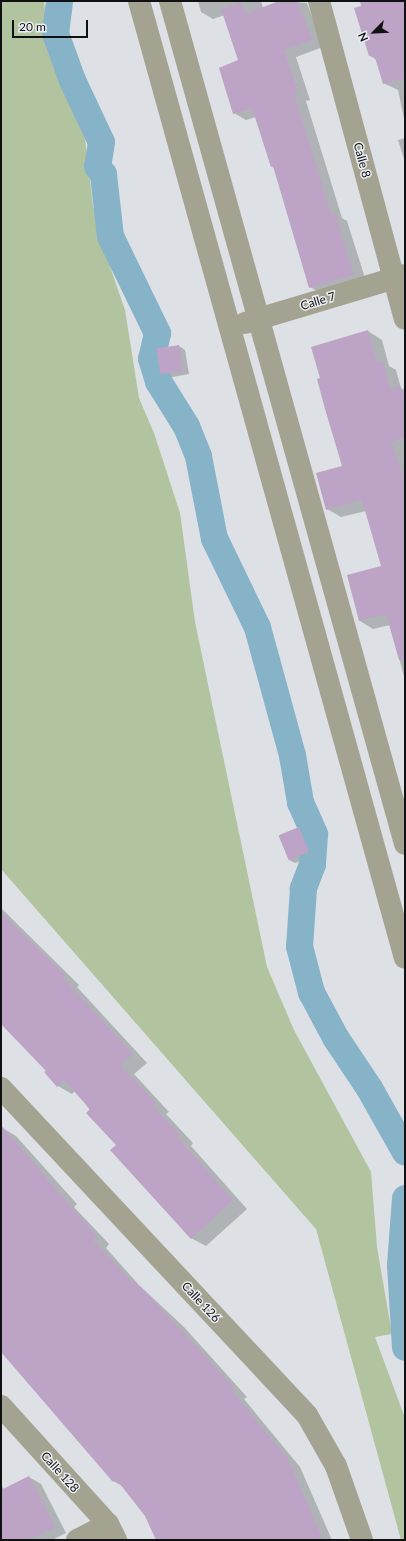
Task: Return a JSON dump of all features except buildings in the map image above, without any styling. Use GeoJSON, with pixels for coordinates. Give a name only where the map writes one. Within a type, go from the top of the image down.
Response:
{"type":"FeatureCollection","features":[{"type":"Feature","properties":{"kind":"street"},"geometry":{"type":"LineString","coordinates":[[138,1],[231,328],[405,958]]}},
{"type":"Feature","properties":{"kind":"street"},"geometry":{"type":"LineString","coordinates":[[170,1],[405,844]]}},
{"type":"Feature","properties":{"kind":"street","name":"Calle 8"},"geometry":{"type":"LineString","coordinates":[[318,1],[400,277],[405,319]]}},
{"type":"Feature","properties":{"kind":"street","name":"Calle 7"},"geometry":{"type":"LineString","coordinates":[[231,328],[400,277]]}},
{"type":"Feature","properties":{"kind":"street","name":"Calle 126"},"geometry":{"type":"LineString","coordinates":[[1,1088],[306,1415],[336,1466],[362,1540]]}},
{"type":"Feature","properties":{"kind":"street","name":"Calle 128"},"geometry":{"type":"LineString","coordinates":[[1,1406],[112,1532]]}},
{"type":"Feature","properties":{"kind":"street"},"geometry":{"type":"LineString","coordinates":[[77,1540],[112,1532]]}},
{"type":"Feature","properties":{"kind":"green space"},"geometry":{"type":"Polygon","coordinates":[[[1,1],[44,1],[48,45],[63,88],[85,139],[93,206],[104,249],[125,310],[139,398],[154,433],[180,513],[195,622],[267,967],[294,1030],[371,1172],[377,1247],[392,1334],[375,1337],[405,1418],[405,1540],[401,1540],[316,1229],[1,869],[1,1]]]}},
{"type":"Feature","properties":{"kind":"waterway"},"geometry":{"type":"LineString","coordinates":[[59,1],[55,33],[72,80],[101,142],[97,166],[103,174],[110,236],[157,333],[151,358],[158,381],[186,426],[198,456],[214,538],[257,627],[292,755],[300,802],[314,834],[312,864],[303,888],[299,946],[311,992],[335,1037],[369,1088],[405,1152]]}},
{"type":"Feature","properties":{"kind":"waterway"},"geometry":{"type":"LineString","coordinates":[[405,1198],[400,1265],[405,1347]]}}]}
